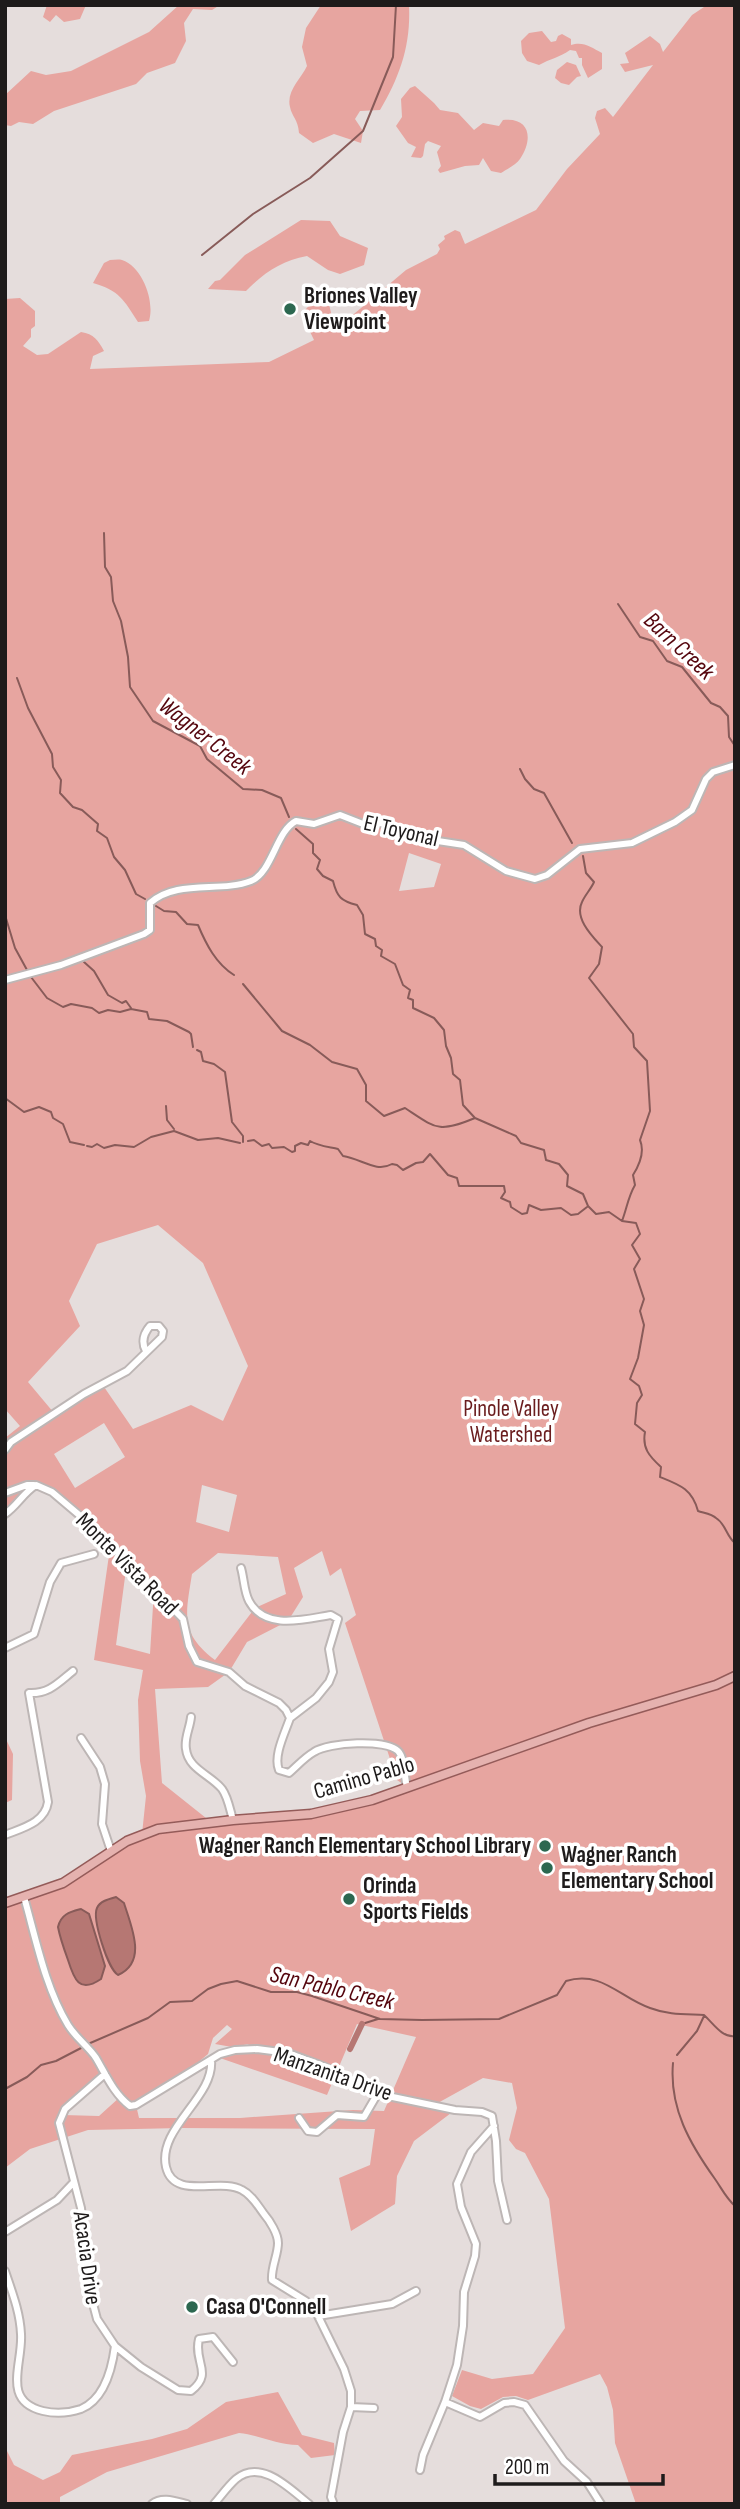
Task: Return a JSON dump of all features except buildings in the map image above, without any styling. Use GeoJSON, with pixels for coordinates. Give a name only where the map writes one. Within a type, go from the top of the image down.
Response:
{"type":"FeatureCollection","features":[{"type":"Feature","properties":{"kind":"main road","name":"Camino Pablo"},"geometry":{"type":"LineString","coordinates":[[5,1903],[63,1883],[127,1841],[158,1829],[337,1810],[589,1723],[716,1685],[735,1676]]}},
{"type":"Feature","properties":{"kind":"street","name":"El Toyonal"},"geometry":{"type":"LineString","coordinates":[[5,980],[61,965],[144,934],[150,929],[150,903],[155,899],[188,890],[251,882],[262,870],[288,827],[296,821],[314,824],[340,815],[363,824],[386,823],[418,838],[464,845],[506,871],[535,880],[547,875],[580,849],[632,843],[675,822],[692,810],[706,779],[713,772],[734,765]]}},
{"type":"Feature","properties":{"kind":"street"},"geometry":{"type":"LineString","coordinates":[[5,1450],[11,1442],[84,1394],[127,1371],[146,1351]]}},
{"type":"Feature","properties":{"kind":"street"},"geometry":{"type":"LineString","coordinates":[[5,1493],[27,1485],[36,1485]]}},
{"type":"Feature","properties":{"kind":"street"},"geometry":{"type":"LineString","coordinates":[[5,1514],[36,1485]]}},
{"type":"Feature","properties":{"kind":"street","name":"Monte Vista Road"},"geometry":{"type":"LineString","coordinates":[[36,1485],[52,1492],[91,1525],[183,1619],[189,1646],[197,1662],[229,1672],[245,1686],[279,1703],[290,1718]]}},
{"type":"Feature","properties":{"kind":"street"},"geometry":{"type":"LineString","coordinates":[[5,1648],[34,1634],[50,1582],[61,1563],[94,1554]]}},
{"type":"Feature","properties":{"kind":"street"},"geometry":{"type":"LineString","coordinates":[[241,1568],[248,1600],[261,1613],[280,1620],[295,1621],[331,1615],[338,1619],[329,1649],[333,1672],[329,1682],[316,1698],[290,1718],[279,1755],[279,1770],[289,1773],[314,1751],[325,1746],[343,1743],[387,1746],[396,1748],[404,1759],[403,1773],[407,1787]]}},
{"type":"Feature","properties":{"kind":"street"},"geometry":{"type":"LineString","coordinates":[[5,1835],[29,1826],[42,1817],[48,1802],[29,1693],[39,1694],[50,1690],[73,1671]]}},
{"type":"Feature","properties":{"kind":"street"},"geometry":{"type":"LineString","coordinates":[[191,1717],[186,1735],[188,1760],[220,1786],[233,1820]]}},
{"type":"Feature","properties":{"kind":"street"},"geometry":{"type":"LineString","coordinates":[[81,1738],[96,1761],[104,1784],[102,1824],[111,1852]]}},
{"type":"Feature","properties":{"kind":"street","name":"Manzanita Drive"},"geometry":{"type":"LineString","coordinates":[[24,1897],[49,1981],[64,2016],[77,2038],[94,2055],[123,2101],[131,2106],[220,2054],[257,2049],[288,2053],[325,2067],[378,2093],[455,2110],[482,2112],[492,2116],[494,2126]]}},
{"type":"Feature","properties":{"kind":"street"},"geometry":{"type":"LineString","coordinates":[[211,2060],[211,2070],[205,2086],[176,2129],[168,2147],[166,2165],[170,2178],[179,2184],[191,2187],[232,2186],[251,2197],[269,2220],[278,2241],[272,2280],[306,2301],[318,2316],[344,2369],[351,2391],[351,2407],[343,2432],[332,2503]]}},
{"type":"Feature","properties":{"kind":"street","name":"Acacia Drive"},"geometry":{"type":"LineString","coordinates":[[105,2074],[65,2109],[59,2123],[81,2208],[91,2296],[97,2319],[115,2346],[141,2367],[178,2390],[191,2391],[201,2384],[204,2375],[196,2349],[199,2339],[213,2337],[233,2362]]}},
{"type":"Feature","properties":{"kind":"street"},"geometry":{"type":"LineString","coordinates":[[299,2118],[308,2131],[317,2132],[337,2115],[364,2117],[378,2093]]}},
{"type":"Feature","properties":{"kind":"street"},"geometry":{"type":"LineString","coordinates":[[494,2126],[498,2181],[507,2220]]}},
{"type":"Feature","properties":{"kind":"street"},"geometry":{"type":"LineString","coordinates":[[420,2470],[423,2455],[457,2365],[463,2326],[464,2292],[472,2267],[475,2244],[461,2207],[457,2184],[471,2152],[494,2126]]}},
{"type":"Feature","properties":{"kind":"street"},"geometry":{"type":"LineString","coordinates":[[5,2232],[57,2200],[74,2182]]}},
{"type":"Feature","properties":{"kind":"street"},"geometry":{"type":"LineString","coordinates":[[5,2271],[19,2314],[21,2334],[16,2379],[19,2395],[29,2407],[47,2412],[68,2413],[93,2402],[101,2394],[115,2346]]}},
{"type":"Feature","properties":{"kind":"street"},"geometry":{"type":"LineString","coordinates":[[318,2316],[392,2304],[416,2291]]}},
{"type":"Feature","properties":{"kind":"street"},"geometry":{"type":"LineString","coordinates":[[445,2402],[480,2417],[504,2403],[525,2405],[564,2461],[587,2482],[601,2504]]}},
{"type":"Feature","properties":{"kind":"street"},"geometry":{"type":"LineString","coordinates":[[351,2407],[373,2408]]}},
{"type":"Feature","properties":{"kind":"street"},"geometry":{"type":"LineString","coordinates":[[214,2504],[238,2477],[256,2471],[271,2475],[309,2504]]}},
{"type":"Feature","properties":{"kind":"street"},"geometry":{"type":"LineString","coordinates":[[152,2504],[166,2499],[187,2504]]}},
{"type":"Feature","properties":{"kind":"green space"},"geometry":{"type":"Polygon","coordinates":[[[47,5],[86,5],[80,19],[64,22],[56,15],[50,22],[43,17],[47,5]]]}},
{"type":"Feature","properties":{"kind":"green space"},"geometry":{"type":"Polygon","coordinates":[[[179,5],[220,5],[212,10],[193,9],[184,23],[186,41],[175,63],[147,73],[136,84],[54,111],[33,124],[19,122],[11,126],[5,125],[5,95],[31,71],[46,75],[71,71],[149,32],[179,5]]]}},
{"type":"Feature","properties":{"kind":"green space"},"geometry":{"type":"Polygon","coordinates":[[[321,5],[409,5],[406,47],[393,85],[380,110],[360,111],[355,119],[363,131],[361,143],[334,134],[313,143],[299,133],[291,110],[290,96],[307,66],[302,47],[306,28],[321,5]]]}},
{"type":"Feature","properties":{"kind":"green space","name":"Pinole Valley Watershed"},"geometry":{"type":"Polygon","coordinates":[[[707,5],[735,5],[735,2504],[636,2504],[615,2443],[613,2410],[607,2387],[600,2374],[528,2400],[516,2396],[503,2397],[481,2409],[452,2396],[462,2370],[492,2379],[533,2374],[565,2328],[549,2199],[525,2153],[516,2149],[509,2140],[517,2108],[512,2083],[483,2078],[436,2104],[455,2110],[414,2141],[397,2176],[395,2204],[351,2231],[339,2178],[370,2165],[375,2129],[88,2130],[30,2149],[5,2168],[5,1908],[24,1897],[49,1889],[142,1834],[146,1796],[140,1761],[138,1700],[143,1670],[94,1660],[109,1555],[116,1552],[52,1492],[36,1485],[5,1514],[5,1438],[20,1426],[5,1409],[5,299],[20,298],[35,311],[35,326],[31,329],[31,337],[23,346],[37,355],[48,354],[81,332],[95,338],[104,351],[93,356],[90,369],[269,362],[314,340],[302,315],[307,307],[320,299],[329,304],[335,330],[406,270],[437,254],[440,249],[438,245],[445,239],[444,236],[455,230],[460,232],[465,244],[536,210],[567,169],[600,134],[595,118],[597,111],[605,108],[613,117],[653,65],[625,72],[620,64],[629,63],[625,53],[650,36],[660,44],[663,52],[692,15],[707,5]],[[409,853],[399,891],[434,887],[441,864],[409,853]],[[158,1225],[97,1244],[69,1301],[80,1326],[28,1382],[54,1413],[102,1384],[133,1429],[191,1405],[223,1421],[248,1366],[203,1263],[158,1225]],[[104,1423],[54,1454],[75,1488],[125,1457],[104,1423]],[[202,1485],[196,1522],[229,1532],[237,1495],[202,1485]],[[322,1551],[294,1568],[303,1597],[288,1621],[247,1642],[229,1672],[208,1687],[155,1689],[162,1783],[211,1822],[311,1814],[406,1786],[397,1780],[345,1623],[356,1615],[341,1568],[330,1576],[322,1551]],[[218,1553],[192,1574],[187,1611],[190,1631],[195,1641],[215,1660],[255,1608],[286,1594],[278,1557],[218,1553]],[[127,1562],[116,1645],[150,1654],[154,1590],[127,1562]],[[357,2024],[327,2095],[220,2058],[249,2044],[232,2047],[215,2044],[232,2029],[227,2025],[213,2038],[208,2054],[175,2082],[136,2105],[139,2118],[240,2118],[353,2110],[384,2111],[416,2037],[357,2024]],[[105,2074],[63,2115],[99,2116],[120,2097],[105,2074]]]}},
{"type":"Feature","properties":{"kind":"green space"},"geometry":{"type":"Polygon","coordinates":[[[542,31],[551,42],[556,41],[562,34],[571,39],[571,45],[583,44],[602,53],[602,69],[588,78],[582,58],[579,58],[576,51],[570,50],[539,65],[527,61],[522,53],[521,41],[529,33],[542,31]]]}},
{"type":"Feature","properties":{"kind":"green space"},"geometry":{"type":"Polygon","coordinates":[[[567,62],[576,65],[581,76],[569,85],[555,78],[557,70],[567,62]]]}},
{"type":"Feature","properties":{"kind":"green space"},"geometry":{"type":"Polygon","coordinates":[[[415,86],[440,110],[458,113],[474,130],[483,123],[499,126],[503,120],[519,122],[527,131],[528,138],[520,159],[501,173],[491,171],[483,158],[479,165],[440,173],[437,152],[441,146],[428,141],[421,158],[411,157],[416,147],[408,143],[396,126],[402,117],[401,99],[415,86]]]}},
{"type":"Feature","properties":{"kind":"green space"},"geometry":{"type":"Polygon","coordinates":[[[301,220],[330,221],[340,236],[368,248],[364,265],[340,274],[328,270],[307,256],[274,268],[246,291],[208,289],[245,255],[301,220]]]}},
{"type":"Feature","properties":{"kind":"green space"},"geometry":{"type":"Polygon","coordinates":[[[122,260],[141,277],[149,295],[149,321],[138,322],[120,297],[93,283],[104,263],[122,260]]]}},
{"type":"Feature","properties":{"kind":"green space"},"geometry":{"type":"Polygon","coordinates":[[[5,1737],[13,1754],[12,1800],[5,1803],[5,1737]]]}},
{"type":"Feature","properties":{"kind":"green space"},"geometry":{"type":"Polygon","coordinates":[[[278,2392],[302,2435],[334,2443],[335,2455],[311,2458],[298,2445],[239,2433],[107,2472],[60,2497],[60,2504],[5,2504],[5,2447],[14,2465],[43,2480],[60,2472],[72,2455],[187,2429],[226,2402],[278,2392]]]}},
{"type":"Feature","properties":{"kind":"shaded area"},"geometry":{"type":"Polygon","coordinates":[[[116,1897],[124,1903],[135,1943],[133,1962],[118,1975],[106,1954],[96,1914],[100,1904],[116,1897]]]}},
{"type":"Feature","properties":{"kind":"shaded area"},"geometry":{"type":"Polygon","coordinates":[[[81,1909],[89,1914],[105,1966],[101,1979],[87,1985],[82,1985],[75,1978],[58,1927],[64,1916],[81,1909]]]}},
{"type":"Feature","properties":{"kind":"waterway"},"geometry":{"type":"LineString","coordinates":[[202,255],[253,214],[310,178],[363,131],[393,57],[396,5]]}},
{"type":"Feature","properties":{"kind":"waterway","name":"Wagner Creek"},"geometry":{"type":"LineString","coordinates":[[104,533],[105,567],[111,577],[113,601],[121,621],[130,687],[153,721],[200,746],[207,759],[243,789],[262,790],[281,798],[289,817]]}},
{"type":"Feature","properties":{"kind":"waterway","name":"Barn Creek"},"geometry":{"type":"LineString","coordinates":[[618,604],[640,637],[653,641],[667,661],[682,667],[711,703],[720,707],[728,716],[729,737],[735,746]]}},
{"type":"Feature","properties":{"kind":"waterway"},"geometry":{"type":"LineString","coordinates":[[17,678],[28,708],[52,754],[53,767],[61,780],[60,793],[73,807],[82,810],[98,824],[97,831],[107,838],[114,857],[125,870],[136,894],[145,899]]}},
{"type":"Feature","properties":{"kind":"waterway"},"geometry":{"type":"LineString","coordinates":[[520,769],[534,789],[544,793],[572,843]]}},
{"type":"Feature","properties":{"kind":"waterway","name":"Wagner Creek"},"geometry":{"type":"LineString","coordinates":[[296,829],[313,844],[313,853],[320,860],[317,869],[333,881],[340,898],[357,905],[363,915],[365,934],[375,939],[376,946],[382,950],[381,956],[395,964],[403,985],[410,990],[408,998],[413,1000],[413,1008],[434,1018],[444,1030],[453,1074],[460,1080],[463,1105],[475,1118],[516,1136],[521,1143],[544,1150],[546,1160],[559,1164],[568,1175],[567,1186],[583,1194],[588,1206],[596,1214],[609,1212],[622,1221],[636,1223],[640,1234],[632,1245],[640,1259],[634,1269],[644,1299],[640,1311],[644,1325],[638,1358],[630,1379],[639,1386],[642,1395],[637,1403],[635,1424],[645,1432],[646,1447],[661,1467],[660,1477],[689,1493],[698,1511],[719,1521],[735,1543]]}},
{"type":"Feature","properties":{"kind":"waterway"},"geometry":{"type":"LineString","coordinates":[[583,856],[586,873],[594,882],[582,902],[580,914],[585,926],[602,947],[599,964],[589,978],[633,1034],[634,1047],[647,1061],[650,1111],[640,1140],[642,1153],[633,1175],[635,1185],[622,1221]]}},
{"type":"Feature","properties":{"kind":"waterway"},"geometry":{"type":"LineString","coordinates":[[156,906],[164,911],[176,912],[187,924],[198,925],[217,959],[234,975]]}},
{"type":"Feature","properties":{"kind":"waterway"},"geometry":{"type":"LineString","coordinates":[[5,915],[15,948],[27,970]]}},
{"type":"Feature","properties":{"kind":"waterway"},"geometry":{"type":"LineString","coordinates":[[84,962],[94,971],[108,995],[122,1003],[126,1001],[131,1008]]}},
{"type":"Feature","properties":{"kind":"waterway"},"geometry":{"type":"LineString","coordinates":[[31,977],[47,998],[63,1007],[71,1004],[92,1008],[99,1013],[131,1009],[147,1012],[149,1019],[167,1021],[189,1032],[193,1047]]}},
{"type":"Feature","properties":{"kind":"waterway"},"geometry":{"type":"LineString","coordinates":[[243,984],[282,1031],[310,1045],[332,1062],[357,1069],[366,1085],[366,1101],[384,1116],[405,1108],[424,1121],[445,1127],[475,1118]]}},
{"type":"Feature","properties":{"kind":"waterway"},"geometry":{"type":"LineString","coordinates":[[197,1050],[201,1052],[203,1061],[214,1064],[225,1072],[232,1122],[243,1136],[243,1142]]}},
{"type":"Feature","properties":{"kind":"waterway"},"geometry":{"type":"LineString","coordinates":[[5,1098],[24,1112],[39,1107],[51,1112],[53,1118],[63,1124],[70,1142],[84,1145]]}},
{"type":"Feature","properties":{"kind":"waterway"},"geometry":{"type":"LineString","coordinates":[[166,1106],[167,1120],[174,1129]]}},
{"type":"Feature","properties":{"kind":"waterway"},"geometry":{"type":"LineString","coordinates":[[87,1146],[97,1144],[104,1148],[115,1145],[134,1147],[151,1137],[174,1131],[198,1140],[218,1138],[240,1143]]}},
{"type":"Feature","properties":{"kind":"waterway"},"geometry":{"type":"LineString","coordinates":[[248,1141],[254,1140],[262,1146],[269,1144],[272,1148],[284,1147],[292,1152],[295,1151],[295,1146],[301,1143],[308,1145],[310,1141],[338,1149],[343,1156],[380,1167],[397,1165],[403,1170],[423,1162],[430,1154],[448,1175],[457,1178],[459,1186],[504,1186],[505,1192],[501,1198],[510,1202],[511,1207],[522,1214],[527,1213],[529,1205],[541,1210],[561,1208],[571,1215],[578,1214],[587,1207]]}},
{"type":"Feature","properties":{"kind":"waterway","name":"San Pablo Creek"},"geometry":{"type":"LineString","coordinates":[[88,2044],[148,2018],[170,2002],[192,2001],[208,1989],[237,1981],[271,1992],[297,1992],[380,2019],[422,2020],[499,2019],[557,1995],[566,1981],[590,1979],[639,2004],[657,2010],[704,2015],[726,2035],[735,2036]]}},
{"type":"Feature","properties":{"kind":"waterway"},"geometry":{"type":"LineString","coordinates":[[677,2055],[697,2031],[704,2016]]}},
{"type":"Feature","properties":{"kind":"waterway"},"geometry":{"type":"LineString","coordinates":[[362,2024],[378,2019]]}},
{"type":"Feature","properties":{"kind":"waterway"},"geometry":{"type":"LineString","coordinates":[[350,2049],[362,2024]]}},
{"type":"Feature","properties":{"kind":"waterway","name":"San Pablo Creek"},"geometry":{"type":"LineString","coordinates":[[5,2089],[27,2077],[41,2065],[56,2061],[83,2047]]}},
{"type":"Feature","properties":{"kind":"waterway"},"geometry":{"type":"LineString","coordinates":[[673,2063],[674,2095],[683,2125],[706,2166],[735,2206]]}},
{"type":"Feature","properties":{"kind":"place","name":"Briones Valley Viewpoint"},"geometry":{"type":"Point","coordinates":[290,309]}},
{"type":"Feature","properties":{"kind":"place","name":"Wagner Ranch Elementary School Library"},"geometry":{"type":"Point","coordinates":[545,1846]}},
{"type":"Feature","properties":{"kind":"place","name":"Wagner Ranch Elementary School"},"geometry":{"type":"Point","coordinates":[547,1868]}},
{"type":"Feature","properties":{"kind":"place","name":"Orinda Sports Fields"},"geometry":{"type":"Point","coordinates":[349,1899]}},
{"type":"Feature","properties":{"kind":"place","name":"Casa O'Connell"},"geometry":{"type":"Point","coordinates":[192,2307]}}]}
